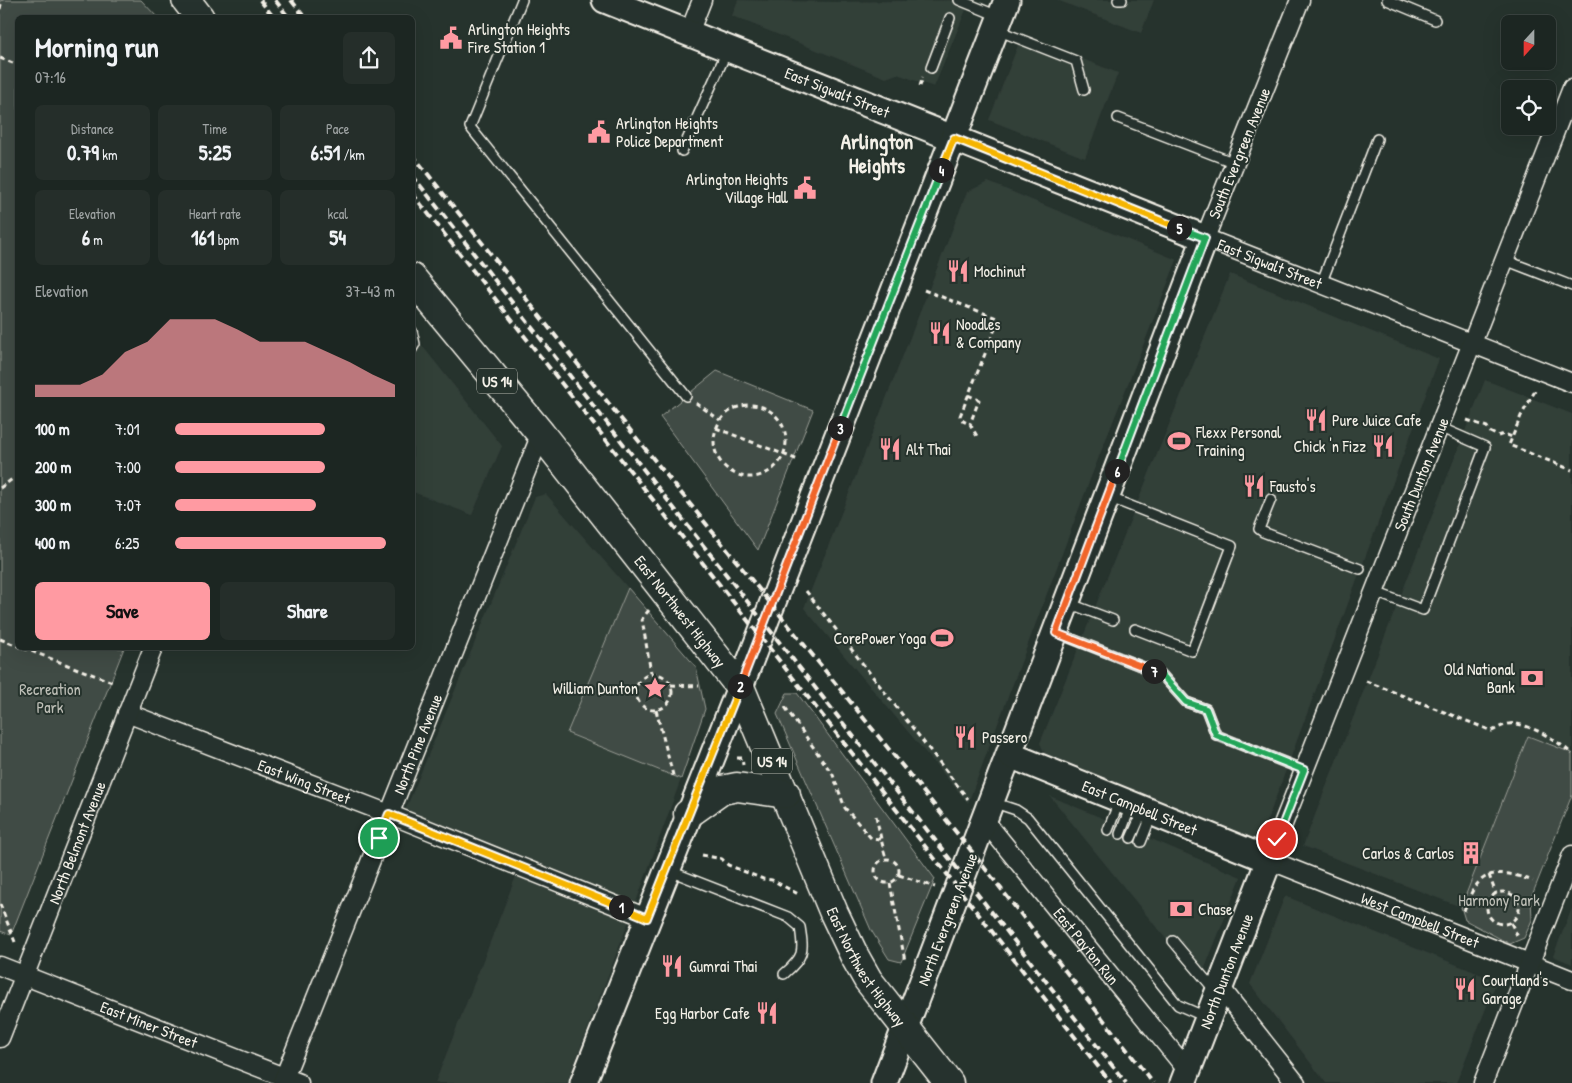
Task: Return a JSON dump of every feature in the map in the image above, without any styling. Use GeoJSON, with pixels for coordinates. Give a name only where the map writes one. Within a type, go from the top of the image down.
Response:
{"type":"FeatureCollection","features":[{"type":"Feature","properties":{"kind":"main road"},"geometry":{"type":"LineString","coordinates":[[186,0],[198,15]]}},
{"type":"Feature","properties":{"kind":"main road","name":"East Northwest Highway"},"geometry":{"type":"LineString","coordinates":[[415,282],[541,434],[740,687],[834,913],[855,957],[868,980],[949,1083]]}},
{"type":"Feature","properties":{"kind":"main road"},"geometry":{"type":"LineString","coordinates":[[688,814],[722,790],[738,787],[786,794]]}},
{"type":"Feature","properties":{"kind":"street","name":"East Sigwalt Street"},"geometry":{"type":"LineString","coordinates":[[605,0],[1572,383]]}},
{"type":"Feature","properties":{"kind":"street"},"geometry":{"type":"LineString","coordinates":[[689,33],[702,0]]}},
{"type":"Feature","properties":{"kind":"street","name":"South Evergreen Avenue"},"geometry":{"type":"LineString","coordinates":[[1010,755],[1205,238],[1300,0]]}},
{"type":"Feature","properties":{"kind":"street"},"geometry":{"type":"LineString","coordinates":[[583,1083],[666,869],[740,687],[1001,16]]}},
{"type":"Feature","properties":{"kind":"street","name":"South Dunton Avenue"},"geometry":{"type":"LineString","coordinates":[[1269,860],[1572,88]]}},
{"type":"Feature","properties":{"kind":"street","name":"North Pine Avenue"},"geometry":{"type":"LineString","coordinates":[[289,1081],[389,814],[541,434]]}},
{"type":"Feature","properties":{"kind":"street","name":"North Belmont Avenue"},"geometry":{"type":"LineString","coordinates":[[0,1038],[152,650]]}},
{"type":"Feature","properties":{"kind":"street","name":"East Wing Street"},"geometry":{"type":"LineString","coordinates":[[127,713],[389,814],[647,918]]}},
{"type":"Feature","properties":{"kind":"street","name":"North Evergreen Avenue"},"geometry":{"type":"LineString","coordinates":[[884,1083],[983,808],[1010,755]]}},
{"type":"Feature","properties":{"kind":"street","name":"East Campbell Street"},"geometry":{"type":"LineString","coordinates":[[1010,755],[1269,860]]}},
{"type":"Feature","properties":{"kind":"street","name":"East Payton Run"},"geometry":{"type":"LineString","coordinates":[[983,808],[1185,1077]]}},
{"type":"Feature","properties":{"kind":"street"},"geometry":{"type":"LineString","coordinates":[[1483,1083],[1572,855]]}},
{"type":"Feature","properties":{"kind":"street","name":"West Campbell Street"},"geometry":{"type":"LineString","coordinates":[[1269,860],[1572,980]]}},
{"type":"Feature","properties":{"kind":"street","name":"North Dunton Avenue"},"geometry":{"type":"LineString","coordinates":[[1185,1077],[1269,860]]}},
{"type":"Feature","properties":{"kind":"street","name":"East Miner Street"},"geometry":{"type":"LineString","coordinates":[[0,966],[289,1081]]}},
{"type":"Feature","properties":{"kind":"street"},"geometry":{"type":"LineString","coordinates":[[1219,990],[1296,1083]]}},
{"type":"Feature","properties":{"kind":"lane"},"geometry":{"type":"LineString","coordinates":[[522,0],[470,127],[686,396]]}},
{"type":"Feature","properties":{"kind":"lane"},"geometry":{"type":"LineString","coordinates":[[959,0],[1001,16],[1076,61],[1084,90]]}},
{"type":"Feature","properties":{"kind":"lane"},"geometry":{"type":"LineString","coordinates":[[1387,0],[1435,20]]}},
{"type":"Feature","properties":{"kind":"lane"},"geometry":{"type":"LineString","coordinates":[[931,68],[950,18]]}},
{"type":"Feature","properties":{"kind":"lane"},"geometry":{"type":"LineString","coordinates":[[682,151],[728,49]]}},
{"type":"Feature","properties":{"kind":"lane"},"geometry":{"type":"LineString","coordinates":[[1118,118],[1235,163]]}},
{"type":"Feature","properties":{"kind":"lane"},"geometry":{"type":"LineString","coordinates":[[1321,284],[1377,139]]}},
{"type":"Feature","properties":{"kind":"lane"},"geometry":{"type":"LineString","coordinates":[[1505,260],[1572,286]]}},
{"type":"Feature","properties":{"kind":"lane"},"geometry":{"type":"LineString","coordinates":[[1375,592],[1423,610],[1485,446],[1439,427]]}},
{"type":"Feature","properties":{"kind":"lane"},"geometry":{"type":"LineString","coordinates":[[1108,497],[1232,546],[1192,651],[1135,629]]}},
{"type":"Feature","properties":{"kind":"lane"},"geometry":{"type":"LineString","coordinates":[[1271,499],[1260,523],[1259,529],[1262,532],[1360,570]]}},
{"type":"Feature","properties":{"kind":"lane"},"geometry":{"type":"LineString","coordinates":[[1068,603],[1112,620]]}},
{"type":"Feature","properties":{"kind":"lane"},"geometry":{"type":"LineString","coordinates":[[1056,633],[1161,674],[1186,702],[1206,709],[1216,735],[1304,770]]}},
{"type":"Feature","properties":{"kind":"lane"},"geometry":{"type":"LineString","coordinates":[[1108,830],[1137,806]]}},
{"type":"Feature","properties":{"kind":"lane"},"geometry":{"type":"LineString","coordinates":[[1120,834],[1137,806]]}},
{"type":"Feature","properties":{"kind":"lane"},"geometry":{"type":"LineString","coordinates":[[1131,838],[1137,806]]}},
{"type":"Feature","properties":{"kind":"lane"},"geometry":{"type":"LineString","coordinates":[[1137,806],[1141,842]]}},
{"type":"Feature","properties":{"kind":"lane"},"geometry":{"type":"LineString","coordinates":[[983,808],[1016,810],[1028,818],[1178,1005],[1208,1018]]}},
{"type":"Feature","properties":{"kind":"lane"},"geometry":{"type":"LineString","coordinates":[[666,869],[788,917],[800,927],[804,947],[798,962],[784,974]]}},
{"type":"Feature","properties":{"kind":"lane"},"geometry":{"type":"LineString","coordinates":[[1173,941],[1219,990]]}},
{"type":"Feature","properties":{"kind":"path"},"geometry":{"type":"LineString","coordinates":[[0,9],[2,0]]}},
{"type":"Feature","properties":{"kind":"path"},"geometry":{"type":"LineString","coordinates":[[0,58],[15,64]]}},
{"type":"Feature","properties":{"kind":"path"},"geometry":{"type":"LineString","coordinates":[[924,290],[999,319],[960,416],[963,421],[970,424],[978,438]]}},
{"type":"Feature","properties":{"kind":"path"},"geometry":{"type":"LineString","coordinates":[[1536,391],[1521,416],[1509,445],[1572,470]]}},
{"type":"Feature","properties":{"kind":"path"},"geometry":{"type":"LineString","coordinates":[[968,395],[979,400],[970,424]]}},
{"type":"Feature","properties":{"kind":"path"},"geometry":{"type":"LineString","coordinates":[[686,396],[720,420]]}},
{"type":"Feature","properties":{"kind":"path"},"geometry":{"type":"LineString","coordinates":[[738,406],[761,407],[772,412],[780,420],[785,431],[784,454],[778,464],[770,472],[759,477],[748,478],[726,470],[714,450],[716,428],[720,420],[738,406]]}},
{"type":"Feature","properties":{"kind":"path"},"geometry":{"type":"LineString","coordinates":[[1467,420],[1487,427],[1490,432],[1498,436],[1504,434],[1512,437]]}},
{"type":"Feature","properties":{"kind":"path"},"geometry":{"type":"LineString","coordinates":[[716,428],[798,460]]}},
{"type":"Feature","properties":{"kind":"path"},"geometry":{"type":"LineString","coordinates":[[0,488],[15,476]]}},
{"type":"Feature","properties":{"kind":"path"},"geometry":{"type":"LineString","coordinates":[[806,591],[902,714],[927,750],[983,808]]}},
{"type":"Feature","properties":{"kind":"path"},"geometry":{"type":"LineString","coordinates":[[649,610],[642,619],[651,673]]}},
{"type":"Feature","properties":{"kind":"path"},"geometry":{"type":"LineString","coordinates":[[0,639],[15,645]]}},
{"type":"Feature","properties":{"kind":"path"},"geometry":{"type":"LineString","coordinates":[[28,650],[115,683]]}},
{"type":"Feature","properties":{"kind":"path"},"geometry":{"type":"LineString","coordinates":[[651,673],[663,676],[672,685],[673,690],[670,701],[662,709],[656,710],[644,707],[637,697],[637,685],[640,680],[651,673]]}},
{"type":"Feature","properties":{"kind":"path"},"geometry":{"type":"LineString","coordinates":[[1366,682],[1492,732],[1503,725],[1517,724],[1559,742],[1572,754]]}},
{"type":"Feature","properties":{"kind":"path"},"geometry":{"type":"LineString","coordinates":[[672,685],[699,686]]}},
{"type":"Feature","properties":{"kind":"path"},"geometry":{"type":"LineString","coordinates":[[785,707],[833,775],[845,808],[871,838],[881,839]]}},
{"type":"Feature","properties":{"kind":"path"},"geometry":{"type":"LineString","coordinates":[[656,710],[674,779]]}},
{"type":"Feature","properties":{"kind":"path"},"geometry":{"type":"LineString","coordinates":[[876,816],[886,859]]}},
{"type":"Feature","properties":{"kind":"path"},"geometry":{"type":"LineString","coordinates":[[702,855],[722,859],[728,865],[763,879],[772,880],[800,894]]}},
{"type":"Feature","properties":{"kind":"path"},"geometry":{"type":"LineString","coordinates":[[886,859],[897,863],[899,875]]}},
{"type":"Feature","properties":{"kind":"path"},"geometry":{"type":"LineString","coordinates":[[886,859],[876,866],[875,873],[878,880],[890,883]]}},
{"type":"Feature","properties":{"kind":"path"},"geometry":{"type":"LineString","coordinates":[[1464,911],[1474,888],[1483,878],[1489,875],[1502,872],[1533,881]]}},
{"type":"Feature","properties":{"kind":"path"},"geometry":{"type":"LineString","coordinates":[[890,883],[899,875]]}},
{"type":"Feature","properties":{"kind":"path"},"geometry":{"type":"LineString","coordinates":[[899,875],[935,887]]}},
{"type":"Feature","properties":{"kind":"path"},"geometry":{"type":"LineString","coordinates":[[1489,875],[1496,894]]}},
{"type":"Feature","properties":{"kind":"path"},"geometry":{"type":"LineString","coordinates":[[890,883],[905,961]]}},
{"type":"Feature","properties":{"kind":"path"},"geometry":{"type":"LineString","coordinates":[[1508,893],[1517,899],[1519,910],[1510,922],[1500,924],[1489,914],[1488,904],[1496,894],[1508,893]]}},
{"type":"Feature","properties":{"kind":"path"},"geometry":{"type":"LineString","coordinates":[[0,904],[15,942]]}},
{"type":"Feature","properties":{"kind":"path"},"geometry":{"type":"LineString","coordinates":[[1510,922],[1518,937]]}},
{"type":"Feature","properties":{"kind":"shaded area"},"geometry":{"type":"Polygon","coordinates":[[[738,0],[834,2],[970,0],[934,87],[897,74],[886,78],[732,16],[738,0]]]}},
{"type":"Feature","properties":{"kind":"shaded area"},"geometry":{"type":"Polygon","coordinates":[[[1057,0],[1154,0],[1141,33],[1057,0]]]}},
{"type":"Feature","properties":{"kind":"shaded area"},"geometry":{"type":"Polygon","coordinates":[[[1022,35],[1118,73],[1085,158],[989,120],[1022,35]]]}},
{"type":"Feature","properties":{"kind":"shaded area"},"geometry":{"type":"Polygon","coordinates":[[[988,182],[1177,260],[1091,477],[968,803],[804,608],[967,192],[988,182]]]}},
{"type":"Feature","properties":{"kind":"shaded area"},"geometry":{"type":"Polygon","coordinates":[[[1230,274],[1439,359],[1260,840],[1256,841],[1047,759],[1040,743],[1230,274]]]}},
{"type":"Feature","properties":{"kind":"shaded area"},"geometry":{"type":"Polygon","coordinates":[[[415,337],[502,446],[472,515],[415,493],[415,337]]]}},
{"type":"Feature","properties":{"kind":"shaded area"},"geometry":{"type":"Polygon","coordinates":[[[1485,380],[1572,414],[1572,753],[1528,736],[1461,907],[1303,846],[1485,380]]]}},
{"type":"Feature","properties":{"kind":"shaded area"},"geometry":{"type":"Polygon","coordinates":[[[546,494],[628,588],[568,733],[681,779],[635,905],[405,811],[535,497],[546,494]]]}},
{"type":"Feature","properties":{"kind":"shaded area","name":"Chase"},"geometry":{"type":"Polygon","coordinates":[[[1050,796],[1241,877],[1205,968],[1196,976],[1050,796]]]}},
{"type":"Feature","properties":{"kind":"shaded area"},"geometry":{"type":"Polygon","coordinates":[[[516,876],[629,921],[567,1083],[435,1083],[516,876]]]}},
{"type":"Feature","properties":{"kind":"shaded area"},"geometry":{"type":"Polygon","coordinates":[[[1285,896],[1497,981],[1456,1083],[1326,1083],[1250,984],[1285,896]]]}},
{"type":"Feature","properties":{"kind":"shaded area"},"geometry":{"type":"Polygon","coordinates":[[[1572,908],[1572,964],[1553,956],[1572,908]]]}},
{"type":"Feature","properties":{"kind":"green space","name":"Recreation Park"},"geometry":{"type":"Polygon","coordinates":[[[0,0],[141,0],[155,15],[15,15],[15,650],[123,650],[11,935],[0,931],[0,0]]]}},
{"type":"Feature","properties":{"kind":"green space"},"geometry":{"type":"Polygon","coordinates":[[[717,371],[813,410],[758,550],[660,417],[717,371]]]}},
{"type":"Feature","properties":{"kind":"green space"},"geometry":{"type":"Polygon","coordinates":[[[628,588],[696,667],[705,709],[681,779],[567,733],[628,588]]]}},
{"type":"Feature","properties":{"kind":"green space"},"geometry":{"type":"Polygon","coordinates":[[[787,693],[797,693],[935,879],[901,962],[889,959],[871,930],[777,714],[787,693]]]}},
{"type":"Feature","properties":{"kind":"green space","name":"Harmony Park"},"geometry":{"type":"Polygon","coordinates":[[[1528,736],[1572,753],[1572,795],[1531,898],[1532,920],[1524,938],[1510,944],[1465,920],[1461,907],[1528,736]]]}},
{"type":"Feature","properties":{"kind":"railway"},"geometry":{"type":"LineString","coordinates":[[260,0],[272,15]]}},
{"type":"Feature","properties":{"kind":"railway"},"geometry":{"type":"LineString","coordinates":[[275,0],[287,15]]}},
{"type":"Feature","properties":{"kind":"railway"},"geometry":{"type":"LineString","coordinates":[[291,0],[303,15]]}},
{"type":"Feature","properties":{"kind":"railway"},"geometry":{"type":"LineString","coordinates":[[415,158],[617,414],[973,853],[1153,1083]]}},
{"type":"Feature","properties":{"kind":"railway"},"geometry":{"type":"LineString","coordinates":[[415,179],[1126,1083]]}},
{"type":"Feature","properties":{"kind":"railway"},"geometry":{"type":"LineString","coordinates":[[415,197],[1111,1083]]}},
{"type":"Feature","properties":{"kind":"place","name":"Arlington Heights Fire Station 1"},"geometry":{"type":"Point","coordinates":[451,38]}},
{"type":"Feature","properties":{"kind":"place","name":"Arlington Heights Police Department"},"geometry":{"type":"Point","coordinates":[599,132]}},
{"type":"Feature","properties":{"kind":"place","name":"Arlington Heights Village Hall"},"geometry":{"type":"Point","coordinates":[805,188]}},
{"type":"Feature","properties":{"kind":"place","name":"Mochinut"},"geometry":{"type":"Point","coordinates":[958,271]}},
{"type":"Feature","properties":{"kind":"place","name":"Noodles & Company"},"geometry":{"type":"Point","coordinates":[940,333]}},
{"type":"Feature","properties":{"kind":"place","name":"Pure Juice Cafe"},"geometry":{"type":"Point","coordinates":[1316,420]}},
{"type":"Feature","properties":{"kind":"place","name":"Flexx Personal Training"},"geometry":{"type":"Point","coordinates":[1179,441]}},
{"type":"Feature","properties":{"kind":"place","name":"Chick 'n Fizz"},"geometry":{"type":"Point","coordinates":[1383,446]}},
{"type":"Feature","properties":{"kind":"place","name":"Alt Thai"},"geometry":{"type":"Point","coordinates":[890,449]}},
{"type":"Feature","properties":{"kind":"place","name":"Fausto's"},"geometry":{"type":"Point","coordinates":[1254,486]}},
{"type":"Feature","properties":{"kind":"place","name":"CorePower Yoga"},"geometry":{"type":"Point","coordinates":[942,638]}},
{"type":"Feature","properties":{"kind":"place","name":"Old National Bank"},"geometry":{"type":"Point","coordinates":[1532,678]}},
{"type":"Feature","properties":{"kind":"place","name":"William Dunton"},"geometry":{"type":"Point","coordinates":[655,688]}},
{"type":"Feature","properties":{"kind":"place","name":"Passero"},"geometry":{"type":"Point","coordinates":[965,737]}},
{"type":"Feature","properties":{"kind":"place","name":"Carlos & Carlos"},"geometry":{"type":"Point","coordinates":[1471,853]}},
{"type":"Feature","properties":{"kind":"place","name":"Chase"},"geometry":{"type":"Point","coordinates":[1181,909]}},
{"type":"Feature","properties":{"kind":"place","name":"Gumrai Thai"},"geometry":{"type":"Point","coordinates":[672,966]}},
{"type":"Feature","properties":{"kind":"place","name":"Courtland's Garage"},"geometry":{"type":"Point","coordinates":[1465,989]}},
{"type":"Feature","properties":{"kind":"place","name":"Egg Harbor Cafe"},"geometry":{"type":"Point","coordinates":[767,1013]}},
{"type":"Feature","properties":{"kind":"district","name":"Arlington Heights"},"geometry":{"type":"Point","coordinates":[877,153]}},
{"type":"Feature","properties":{"kind":"route"},"geometry":{"type":"LineString","coordinates":[[379,838],[389,814],[647,918],[740,687],[954,138],[1205,238],[1056,633],[1161,674],[1186,702],[1206,709],[1216,735],[1304,770],[1277,839]]}}]}
